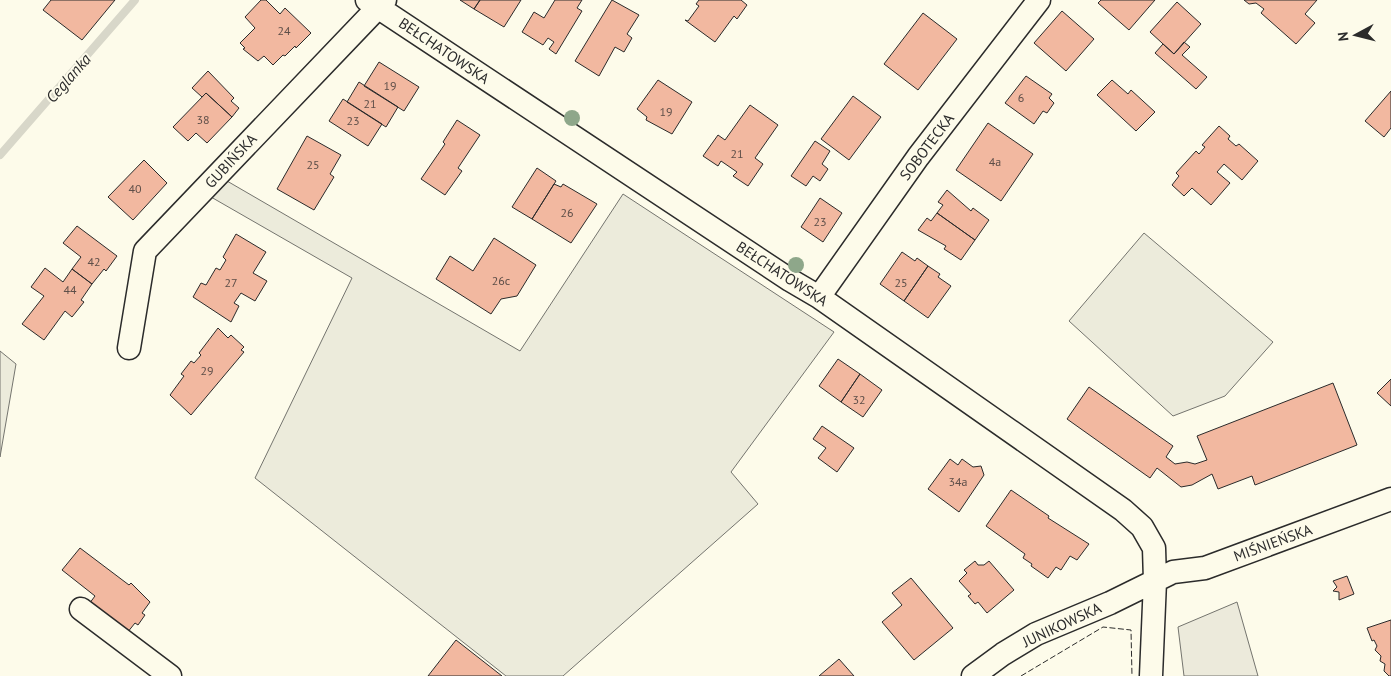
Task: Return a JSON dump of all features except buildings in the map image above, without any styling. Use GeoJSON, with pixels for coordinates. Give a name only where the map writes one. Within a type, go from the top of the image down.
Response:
{"type":"FeatureCollection","features":[{"type":"Feature","properties":{"kind":"street","name":"SOBOTECKA"},"geometry":{"type":"LineString","coordinates":[[819,297],[918,157],[1039,0]]}},
{"type":"Feature","properties":{"kind":"street","name":"BEŁCHATOWSKA"},"geometry":{"type":"LineString","coordinates":[[376,2],[790,280],[819,297],[1123,510],[1142,527],[1154,548],[1155,581],[1151,676]]}},
{"type":"Feature","properties":{"kind":"street","name":"GUBIŃSKA"},"geometry":{"type":"LineString","coordinates":[[129,348],[146,251],[376,2]]}},
{"type":"Feature","properties":{"kind":"street","name":"MIŚNIEŃSKA"},"geometry":{"type":"LineString","coordinates":[[1155,581],[1173,572],[1214,565],[1391,499]]}},
{"type":"Feature","properties":{"kind":"street","name":"JUNIKOWSKA"},"geometry":{"type":"LineString","coordinates":[[973,676],[1003,654],[1036,634],[1155,581]]}},
{"type":"Feature","properties":{"kind":"street"},"geometry":{"type":"LineString","coordinates":[[81,609],[170,676]]}},
{"type":"Feature","properties":{"kind":"shaded area"},"geometry":{"type":"Polygon","coordinates":[[[227,181],[520,351],[623,194],[834,332],[731,472],[758,504],[563,676],[506,676],[255,478],[352,278],[211,197],[227,181]]]}},
{"type":"Feature","properties":{"kind":"shaded area"},"geometry":{"type":"Polygon","coordinates":[[[1144,233],[1273,342],[1225,396],[1173,416],[1069,321],[1144,233]]]}},
{"type":"Feature","properties":{"kind":"shaded area"},"geometry":{"type":"Polygon","coordinates":[[[0,351],[16,364],[0,457],[0,351]]]}},
{"type":"Feature","properties":{"kind":"shaded area"},"geometry":{"type":"Polygon","coordinates":[[[1237,602],[1258,676],[1184,676],[1178,627],[1237,602]]]}},
{"type":"Feature","properties":{"kind":"waterway","name":"Ceglanka"},"geometry":{"type":"LineString","coordinates":[[0,155],[135,0]]}},
{"type":"Feature","properties":{"kind":"fence"},"geometry":{"type":"LineString","coordinates":[[1021,676],[1103,627],[1131,630],[1132,676]]}}]}
